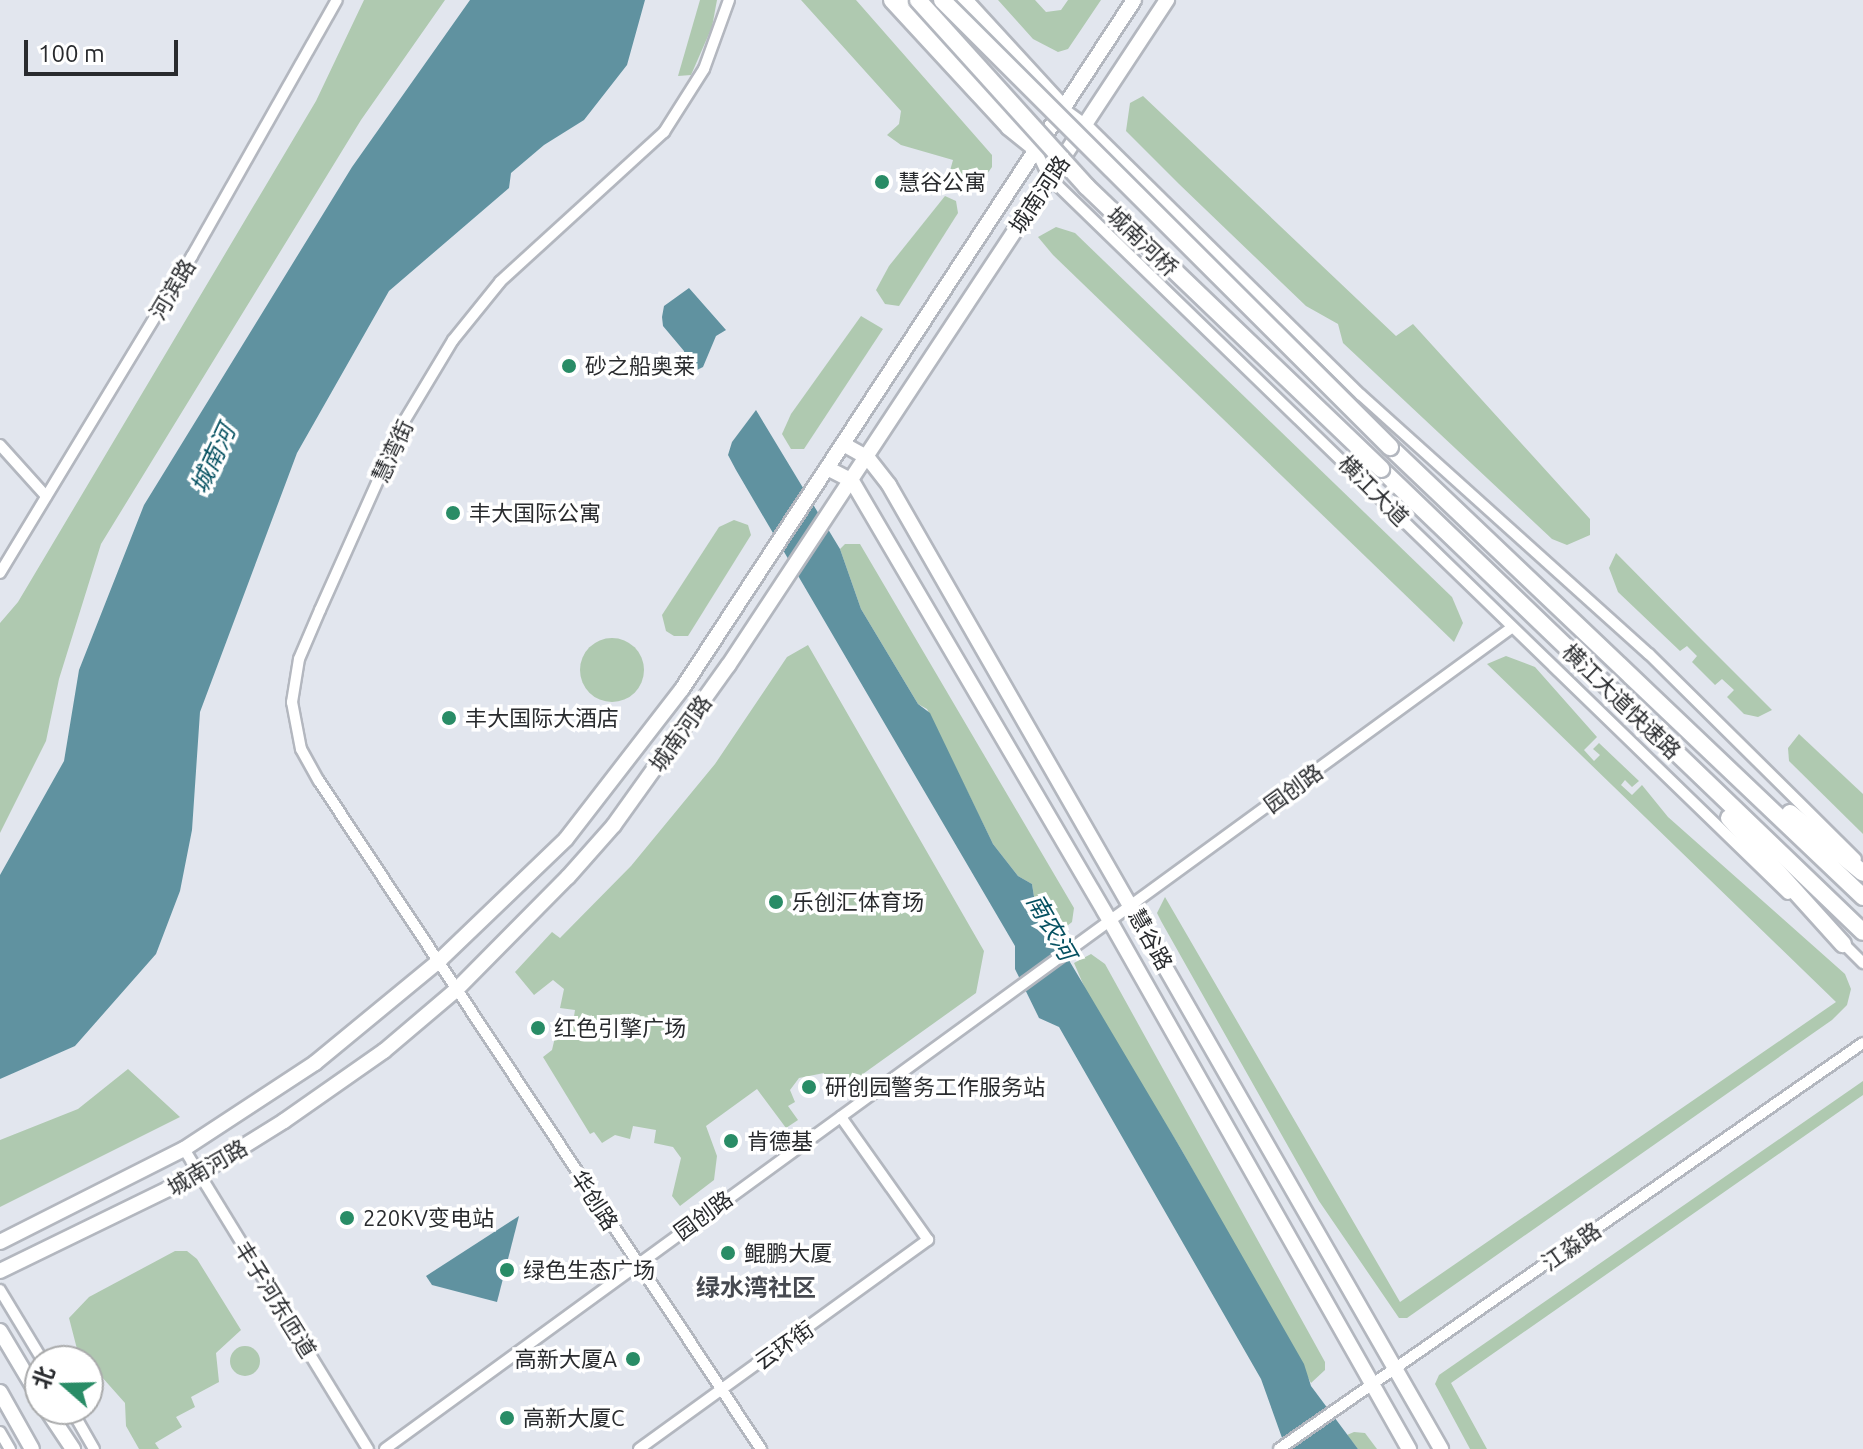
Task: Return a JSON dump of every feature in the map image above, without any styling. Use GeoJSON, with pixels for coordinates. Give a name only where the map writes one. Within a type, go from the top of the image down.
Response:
{"type":"FeatureCollection","features":[{"type":"Feature","properties":{"kind":"highway"},"geometry":{"type":"LineString","coordinates":[[892,0],[980,97],[1037,150]]}},
{"type":"Feature","properties":{"kind":"highway","name":"城南河桥"},"geometry":{"type":"LineString","coordinates":[[918,0],[1086,186],[1381,469]]}},
{"type":"Feature","properties":{"kind":"highway","name":"城南河桥"},"geometry":{"type":"LineString","coordinates":[[942,0],[1390,447]]}},
{"type":"Feature","properties":{"kind":"highway"},"geometry":{"type":"LineString","coordinates":[[964,0],[1063,108]]}},
{"type":"Feature","properties":{"kind":"highway","name":"横江大道快速路"},"geometry":{"type":"LineString","coordinates":[[1390,447],[1633,674],[1863,897]]}},
{"type":"Feature","properties":{"kind":"highway","name":"横江大道快速路"},"geometry":{"type":"LineString","coordinates":[[1381,469],[1863,932]]}},
{"type":"Feature","properties":{"kind":"highway"},"geometry":{"type":"LineString","coordinates":[[1633,674],[1863,873]]}},
{"type":"Feature","properties":{"kind":"highway"},"geometry":{"type":"LineString","coordinates":[[1623,702],[1843,944]]}},
{"type":"Feature","properties":{"kind":"main road","name":"城南河路"},"geometry":{"type":"LineString","coordinates":[[0,1242],[184,1149],[315,1063],[441,959],[583,818],[674,700],[1134,0]]}},
{"type":"Feature","properties":{"kind":"main road","name":"城南河路"},"geometry":{"type":"LineString","coordinates":[[0,1271],[199,1174],[384,1051],[457,989],[614,825],[868,458],[1048,176],[1088,126],[1167,0]]}},
{"type":"Feature","properties":{"kind":"main road","name":"慧谷路"},"geometry":{"type":"LineString","coordinates":[[843,444],[868,458],[889,485],[1133,905],[1441,1449]]}},
{"type":"Feature","properties":{"kind":"main road"},"geometry":{"type":"LineString","coordinates":[[827,468],[852,481]]}},
{"type":"Feature","properties":{"kind":"main road","name":"慧谷路"},"geometry":{"type":"LineString","coordinates":[[852,481],[1110,921],[1409,1449]]}},
{"type":"Feature","properties":{"kind":"main road"},"geometry":{"type":"LineString","coordinates":[[0,1331],[24,1371]]}},
{"type":"Feature","properties":{"kind":"main road"},"geometry":{"type":"LineString","coordinates":[[0,1392],[32,1449]]}},
{"type":"Feature","properties":{"kind":"main road"},"geometry":{"type":"LineString","coordinates":[[57,1425],[71,1449]]}},
{"type":"Feature","properties":{"kind":"street","name":"河滨路"},"geometry":{"type":"LineString","coordinates":[[0,573],[200,243],[337,0]]}},
{"type":"Feature","properties":{"kind":"street","name":"慧湾街"},"geometry":{"type":"LineString","coordinates":[[457,989],[441,959],[301,749],[292,702],[299,659],[405,420],[453,340],[500,282],[664,132],[704,69],[729,0]]}},
{"type":"Feature","properties":{"kind":"street","name":"横江大道"},"geometry":{"type":"LineString","coordinates":[[905,0],[1037,150],[1048,176],[1310,426],[1510,629],[1568,677],[1680,793],[1863,963]]}},
{"type":"Feature","properties":{"kind":"street"},"geometry":{"type":"LineString","coordinates":[[954,0],[1013,64],[1088,126],[1361,395],[1649,654],[1863,866]]}},
{"type":"Feature","properties":{"kind":"street"},"geometry":{"type":"LineString","coordinates":[[0,445],[46,496]]}},
{"type":"Feature","properties":{"kind":"street","name":"园创路"},"geometry":{"type":"LineString","coordinates":[[385,1449],[637,1262],[1510,629]]}},
{"type":"Feature","properties":{"kind":"street","name":"华创路"},"geometry":{"type":"LineString","coordinates":[[457,989],[761,1449]]}},
{"type":"Feature","properties":{"kind":"street","name":"江淼路"},"geometry":{"type":"LineString","coordinates":[[1280,1448],[1863,1043]]}},
{"type":"Feature","properties":{"kind":"street","name":"云环街"},"geometry":{"type":"LineString","coordinates":[[639,1449],[928,1240],[841,1117]]}},
{"type":"Feature","properties":{"kind":"street","name":"丰子河东匝道"},"geometry":{"type":"LineString","coordinates":[[184,1149],[368,1449]]}},
{"type":"Feature","properties":{"kind":"street"},"geometry":{"type":"LineString","coordinates":[[0,1290],[33,1345]]}},
{"type":"Feature","properties":{"kind":"street"},"geometry":{"type":"LineString","coordinates":[[80,1425],[94,1449]]}},
{"type":"Feature","properties":{"kind":"street"},"geometry":{"type":"LineString","coordinates":[[1,1434],[10,1449]]}},
{"type":"Feature","properties":{"kind":"green space"},"geometry":{"type":"Polygon","coordinates":[[[364,0],[445,0],[361,120],[101,544],[59,679],[46,741],[0,833],[0,623],[18,602],[316,101],[364,0]]]}},
{"type":"Feature","properties":{"kind":"green space"},"geometry":{"type":"Polygon","coordinates":[[[700,0],[717,0],[712,27],[691,75],[678,76],[700,0]]]}},
{"type":"Feature","properties":{"kind":"green space"},"geometry":{"type":"Polygon","coordinates":[[[801,0],[856,0],[992,155],[992,167],[975,191],[948,178],[953,160],[901,145],[887,135],[899,124],[901,111],[801,0]]]}},
{"type":"Feature","properties":{"kind":"green space"},"geometry":{"type":"Polygon","coordinates":[[[998,0],[1035,0],[1046,12],[1061,10],[1068,0],[1101,0],[1068,49],[1058,52],[1033,39],[998,0]]]}},
{"type":"Feature","properties":{"kind":"green space"},"geometry":{"type":"Polygon","coordinates":[[[1143,96],[1396,336],[1413,324],[1590,519],[1590,535],[1567,545],[1552,539],[1343,343],[1338,324],[1306,306],[1179,184],[1126,131],[1130,103],[1143,96]]]}},
{"type":"Feature","properties":{"kind":"green space"},"geometry":{"type":"Polygon","coordinates":[[[945,196],[956,201],[958,213],[899,306],[885,304],[876,290],[889,266],[945,196]]]}},
{"type":"Feature","properties":{"kind":"green space"},"geometry":{"type":"Polygon","coordinates":[[[1056,227],[1075,233],[1452,597],[1463,623],[1454,642],[1053,255],[1038,237],[1056,227]]]}},
{"type":"Feature","properties":{"kind":"green space"},"geometry":{"type":"Polygon","coordinates":[[[861,316],[883,329],[804,449],[791,449],[782,434],[791,414],[861,316]]]}},
{"type":"Feature","properties":{"kind":"green space"},"geometry":{"type":"Polygon","coordinates":[[[734,520],[748,525],[751,535],[688,636],[674,636],[666,631],[662,615],[719,527],[734,520]]]}},
{"type":"Feature","properties":{"kind":"green space"},"geometry":{"type":"Polygon","coordinates":[[[845,544],[860,544],[1074,908],[1072,922],[1056,935],[1035,903],[1032,884],[1018,876],[993,844],[927,709],[918,704],[861,609],[840,549],[845,544]]]}},
{"type":"Feature","properties":{"kind":"green space"},"geometry":{"type":"Polygon","coordinates":[[[1616,553],[1772,710],[1758,717],[1744,714],[1727,697],[1734,690],[1722,679],[1715,685],[1692,662],[1697,656],[1687,646],[1680,651],[1618,592],[1609,568],[1616,553]]]}},
{"type":"Feature","properties":{"kind":"green space"},"geometry":{"type":"Polygon","coordinates":[[[612,638],[635,647],[644,670],[635,693],[612,702],[589,693],[580,670],[589,647],[612,638]]]}},
{"type":"Feature","properties":{"kind":"green space","name":"乐创汇体育场"},"geometry":{"type":"Polygon","coordinates":[[[808,645],[984,951],[976,993],[828,1099],[824,1073],[799,1078],[790,1090],[795,1102],[788,1106],[798,1120],[786,1128],[757,1089],[706,1126],[717,1156],[714,1180],[680,1206],[672,1196],[681,1158],[673,1147],[654,1143],[656,1130],[633,1126],[630,1139],[615,1135],[602,1143],[594,1132],[590,1134],[543,1057],[552,1050],[556,1033],[571,1036],[575,1010],[560,1008],[564,989],[553,980],[534,995],[515,972],[552,932],[560,938],[631,866],[715,764],[787,657],[808,645]]]}},
{"type":"Feature","properties":{"kind":"green space"},"geometry":{"type":"Polygon","coordinates":[[[1506,656],[1535,667],[1597,737],[1584,750],[1594,761],[1600,755],[1593,749],[1599,743],[1639,781],[1632,787],[1625,780],[1621,785],[1632,795],[1642,785],[1668,817],[1845,974],[1851,989],[1847,1005],[1832,1020],[1407,1318],[1399,1318],[1319,1201],[1161,921],[1157,913],[1165,897],[1400,1302],[1836,1002],[1487,664],[1506,656]]]}},
{"type":"Feature","properties":{"kind":"green space"},"geometry":{"type":"Polygon","coordinates":[[[1799,734],[1863,794],[1863,834],[1789,761],[1788,748],[1799,734]]]}},
{"type":"Feature","properties":{"kind":"green space"},"geometry":{"type":"Polygon","coordinates":[[[1091,954],[1105,964],[1325,1362],[1325,1370],[1311,1383],[1181,1149],[1093,1007],[1074,963],[1091,954]]]}},
{"type":"Feature","properties":{"kind":"green space"},"geometry":{"type":"Polygon","coordinates":[[[128,1069],[180,1117],[0,1207],[0,1140],[78,1109],[128,1069]]]}},
{"type":"Feature","properties":{"kind":"green space"},"geometry":{"type":"Polygon","coordinates":[[[1863,1081],[1863,1095],[1451,1383],[1487,1449],[1470,1449],[1435,1384],[1439,1375],[1863,1081]]]}},
{"type":"Feature","properties":{"kind":"green space"},"geometry":{"type":"Polygon","coordinates":[[[175,1251],[187,1251],[197,1259],[241,1330],[216,1353],[219,1382],[191,1397],[195,1407],[176,1417],[182,1427],[155,1443],[159,1449],[139,1449],[126,1426],[125,1403],[104,1379],[104,1345],[76,1345],[69,1318],[89,1297],[175,1251]]]}},
{"type":"Feature","properties":{"kind":"green space"},"geometry":{"type":"Polygon","coordinates":[[[245,1346],[251,1347],[259,1355],[259,1367],[251,1375],[245,1376],[239,1375],[231,1367],[230,1361],[231,1355],[239,1347],[245,1346]]]}},
{"type":"Feature","properties":{"kind":"green space"},"geometry":{"type":"Polygon","coordinates":[[[1365,1433],[1377,1449],[1358,1449],[1347,1435],[1365,1433]]]}},
{"type":"Feature","properties":{"kind":"water","name":"城南河"},"geometry":{"type":"Polygon","coordinates":[[[470,0],[645,0],[627,65],[584,120],[544,145],[511,173],[509,188],[389,291],[297,453],[200,712],[192,830],[180,891],[156,954],[75,1046],[0,1079],[0,875],[64,761],[79,670],[144,505],[352,167],[470,0]]]}},
{"type":"Feature","properties":{"kind":"water"},"geometry":{"type":"Polygon","coordinates":[[[689,288],[726,330],[716,336],[703,367],[687,375],[684,351],[663,326],[662,317],[664,306],[689,288]]]}},
{"type":"Feature","properties":{"kind":"water"},"geometry":{"type":"Polygon","coordinates":[[[756,410],[840,549],[861,609],[918,704],[930,713],[993,844],[1018,876],[1032,884],[1035,903],[1304,1364],[1311,1386],[1358,1449],[1286,1449],[1261,1379],[1059,1027],[1039,1018],[1015,969],[1015,946],[728,455],[732,442],[756,410]]]}},
{"type":"Feature","properties":{"kind":"water"},"geometry":{"type":"Polygon","coordinates":[[[519,1216],[497,1302],[432,1285],[426,1276],[519,1216]]]}},
{"type":"Feature","properties":{"kind":"place","name":"慧谷公寓"},"geometry":{"type":"Point","coordinates":[882,182]}},
{"type":"Feature","properties":{"kind":"place","name":"砂之船奥莱"},"geometry":{"type":"Point","coordinates":[569,366]}},
{"type":"Feature","properties":{"kind":"place","name":"丰大国际公寓"},"geometry":{"type":"Point","coordinates":[453,513]}},
{"type":"Feature","properties":{"kind":"place","name":"丰大国际大酒店"},"geometry":{"type":"Point","coordinates":[449,718]}},
{"type":"Feature","properties":{"kind":"place","name":"乐创汇体育场"},"geometry":{"type":"Point","coordinates":[776,902]}},
{"type":"Feature","properties":{"kind":"place","name":"红色引擎广场"},"geometry":{"type":"Point","coordinates":[538,1028]}},
{"type":"Feature","properties":{"kind":"place","name":"研创园警务工作服务站"},"geometry":{"type":"Point","coordinates":[809,1087]}},
{"type":"Feature","properties":{"kind":"place","name":"肯德基"},"geometry":{"type":"Point","coordinates":[731,1141]}},
{"type":"Feature","properties":{"kind":"place","name":"220KV变电站"},"geometry":{"type":"Point","coordinates":[347,1218]}},
{"type":"Feature","properties":{"kind":"place","name":"鲲鹏大厦"},"geometry":{"type":"Point","coordinates":[728,1253]}},
{"type":"Feature","properties":{"kind":"place","name":"绿色生态广场"},"geometry":{"type":"Point","coordinates":[507,1270]}},
{"type":"Feature","properties":{"kind":"place","name":"高新大厦A"},"geometry":{"type":"Point","coordinates":[633,1359]}},
{"type":"Feature","properties":{"kind":"place","name":"高新大厦C"},"geometry":{"type":"Point","coordinates":[507,1418]}},
{"type":"Feature","properties":{"kind":"district","name":"绿水湾社区"},"geometry":{"type":"Point","coordinates":[756,1288]}},
{"type":"Feature","properties":{"kind":"water label","name":"南农河"},"geometry":{"type":"Point","coordinates":[1051,927]}}]}
